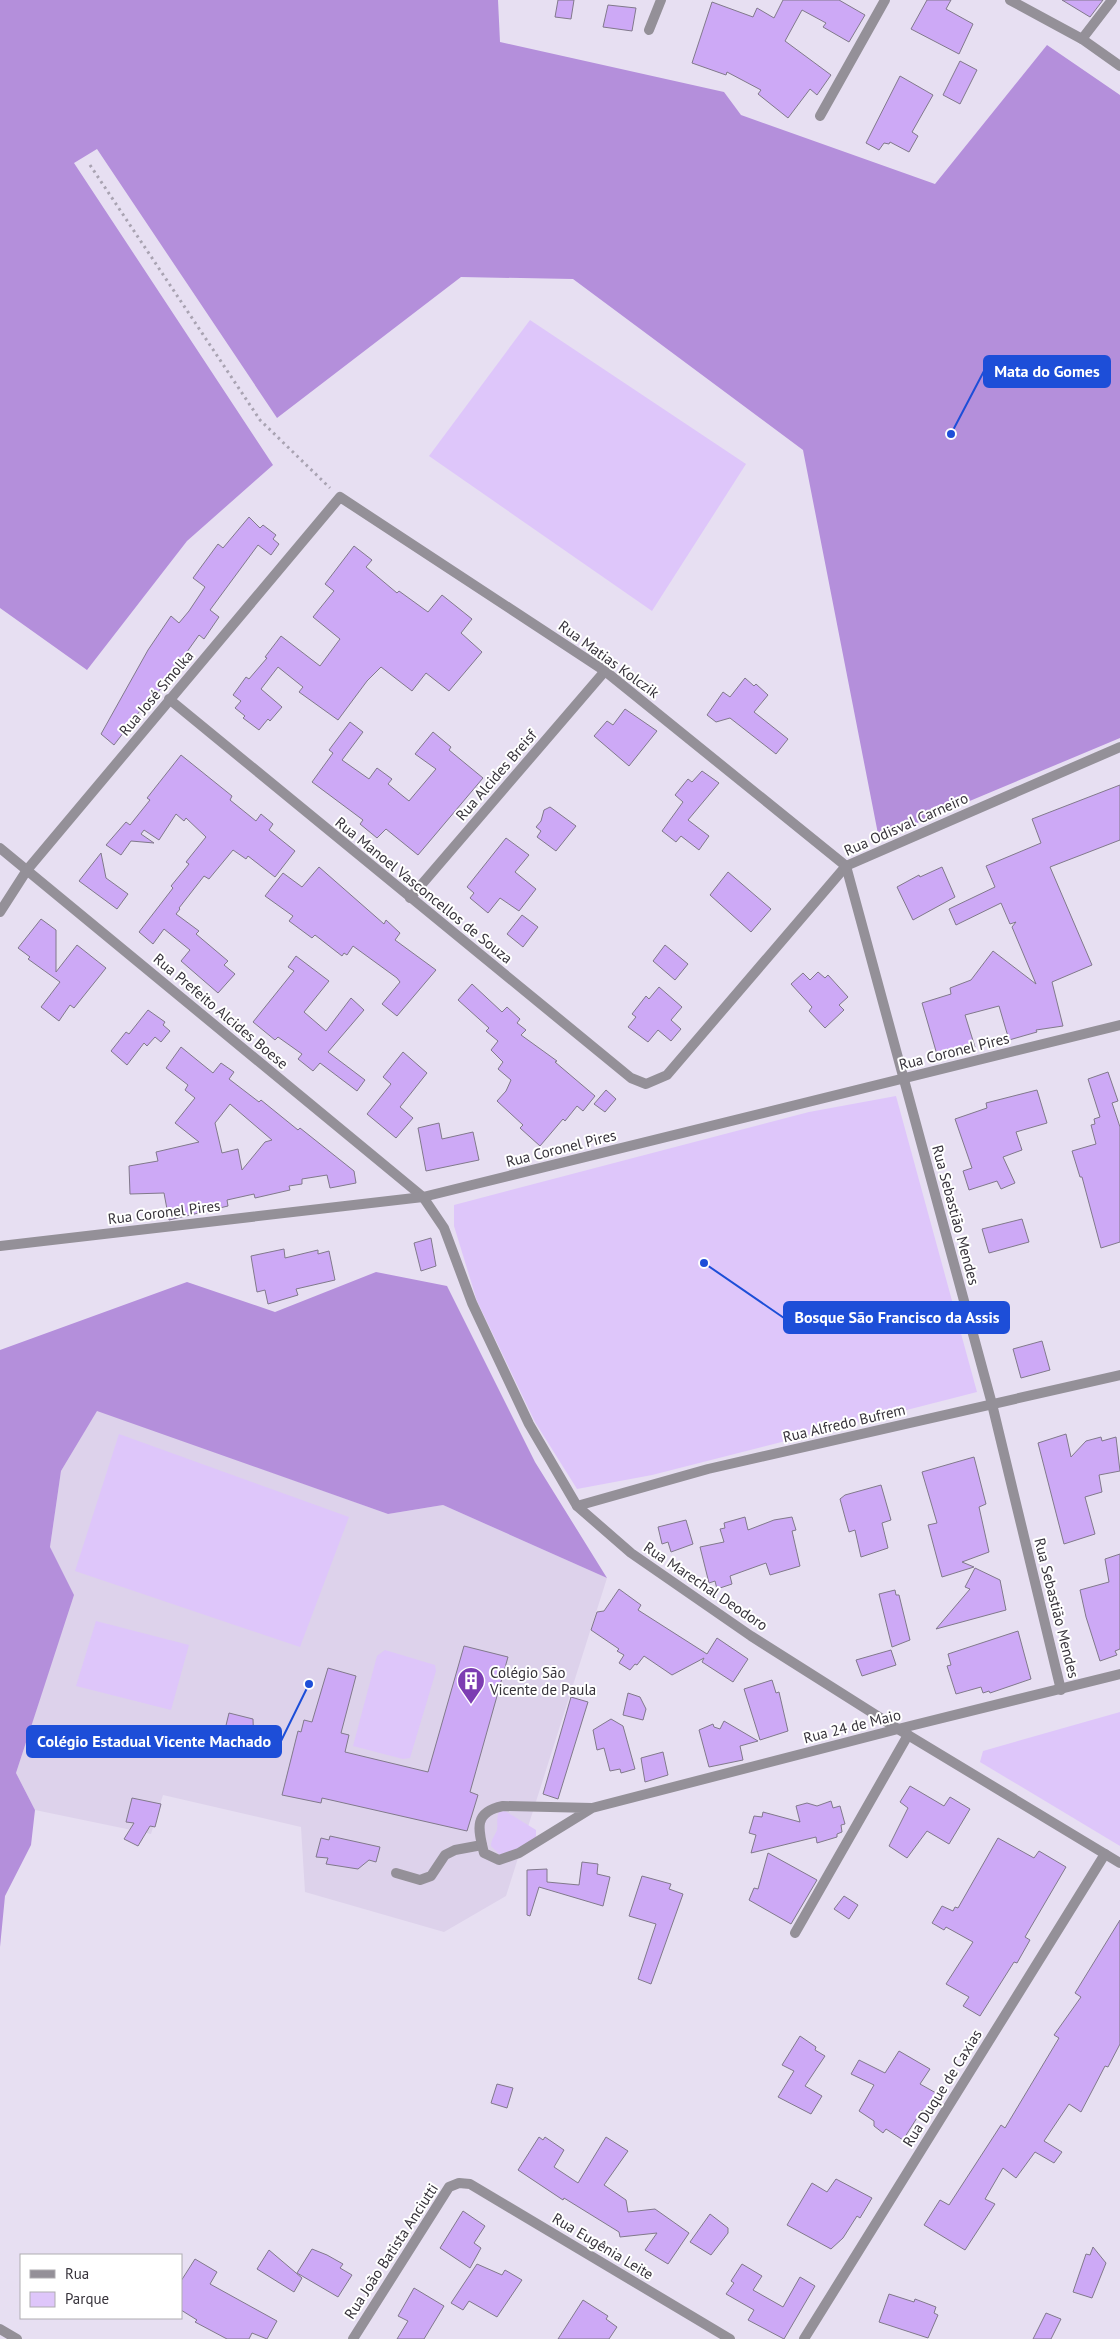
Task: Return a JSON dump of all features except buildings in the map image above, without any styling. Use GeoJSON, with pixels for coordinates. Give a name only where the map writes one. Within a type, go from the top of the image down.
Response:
{"type":"FeatureCollection","features":[{"type":"Feature","properties":{"kind":"street"},"geometry":{"type":"LineString","coordinates":[[649,30],[661,0]]}},
{"type":"Feature","properties":{"kind":"street"},"geometry":{"type":"LineString","coordinates":[[820,116],[885,0]]}},
{"type":"Feature","properties":{"kind":"street"},"geometry":{"type":"LineString","coordinates":[[1010,0],[1082,39],[1120,66]]}},
{"type":"Feature","properties":{"kind":"street"},"geometry":{"type":"LineString","coordinates":[[1082,39],[1112,0]]}},
{"type":"Feature","properties":{"kind":"street","name":"Rua Matias Kolczik"},"geometry":{"type":"LineString","coordinates":[[340,496],[605,671],[846,866]]}},
{"type":"Feature","properties":{"kind":"street","name":"Rua José Smolka"},"geometry":{"type":"LineString","coordinates":[[0,912],[27,870],[340,496]]}},
{"type":"Feature","properties":{"kind":"street","name":"Rua Alcides Breisf"},"geometry":{"type":"LineString","coordinates":[[410,898],[605,671]]}},
{"type":"Feature","properties":{"kind":"street","name":"Rua Manoel Vasconcellos de Souza"},"geometry":{"type":"LineString","coordinates":[[169,699],[631,1078],[646,1084],[667,1075]]}},
{"type":"Feature","properties":{"kind":"street","name":"Rua Odisval Carneiro"},"geometry":{"type":"LineString","coordinates":[[667,1075],[846,866],[1120,747]]}},
{"type":"Feature","properties":{"kind":"street","name":"Rua Prefeito Alcides Boese"},"geometry":{"type":"LineString","coordinates":[[0,848],[423,1198]]}},
{"type":"Feature","properties":{"kind":"street","name":"Rua Sebastião Mendes"},"geometry":{"type":"LineString","coordinates":[[846,866],[902,1079],[992,1404],[1061,1690]]}},
{"type":"Feature","properties":{"kind":"street","name":"Rua Coronel Pires"},"geometry":{"type":"LineString","coordinates":[[0,1246],[423,1198],[1120,1025]]}},
{"type":"Feature","properties":{"kind":"street","name":"Rua Marechal Deodoro"},"geometry":{"type":"LineString","coordinates":[[423,1198],[444,1228],[472,1303],[529,1424],[577,1506],[631,1553],[751,1636],[898,1729],[1120,1863]]}},
{"type":"Feature","properties":{"kind":"street","name":"Rua Alfredo Bufrem"},"geometry":{"type":"LineString","coordinates":[[577,1506],[708,1469],[1120,1375]]}},
{"type":"Feature","properties":{"kind":"street","name":"Rua 24 de Maio"},"geometry":{"type":"LineString","coordinates":[[592,1808],[518,1854],[500,1860],[491,1858],[484,1853],[478,1832],[481,1818],[489,1808],[503,1806],[592,1808],[1120,1674]]}},
{"type":"Feature","properties":{"kind":"street"},"geometry":{"type":"LineString","coordinates":[[795,1934],[908,1735]]}},
{"type":"Feature","properties":{"kind":"street"},"geometry":{"type":"LineString","coordinates":[[396,1873],[420,1880],[430,1876],[445,1855],[455,1850],[482,1845]]}},
{"type":"Feature","properties":{"kind":"street","name":"Rua Duque de Caxias"},"geometry":{"type":"LineString","coordinates":[[804,2339],[1105,1854]]}},
{"type":"Feature","properties":{"kind":"street","name":"Rua João Batista Anciutti"},"geometry":{"type":"LineString","coordinates":[[352,2339],[449,2187],[459,2183]]}},
{"type":"Feature","properties":{"kind":"street","name":"Rua Eugênia Leite"},"geometry":{"type":"LineString","coordinates":[[459,2183],[470,2184],[730,2339]]}},
{"type":"Feature","properties":{"kind":"street"},"geometry":{"type":"LineString","coordinates":[[0,2329],[16,2339]]}},
{"type":"Feature","properties":{"kind":"path"},"geometry":{"type":"LineString","coordinates":[[90,165],[260,420],[340,496]]}},
{"type":"Feature","properties":{"kind":"shaded area"},"geometry":{"type":"Polygon","coordinates":[[[0,0],[498,0],[500,42],[724,92],[741,115],[935,184],[1047,45],[1120,95],[1120,738],[879,839],[803,450],[573,279],[461,277],[277,418],[97,149],[74,163],[273,465],[187,541],[87,670],[0,608],[0,0]]]}},
{"type":"Feature","properties":{"kind":"shaded area"},"geometry":{"type":"Polygon","coordinates":[[[376,1272],[447,1286],[535,1462],[607,1578],[443,1505],[388,1514],[97,1411],[61,1471],[50,1547],[74,1595],[16,1773],[35,1810],[31,1845],[5,1896],[0,1947],[0,1350],[187,1282],[275,1312],[376,1272]]]}},
{"type":"Feature","properties":{"kind":"shaded area"},"geometry":{"type":"Polygon","coordinates":[[[97,1410],[388,1514],[443,1505],[607,1578],[506,1896],[444,1932],[305,1892],[301,1827],[163,1795],[151,1834],[35,1810],[16,1773],[73,1595],[50,1547],[61,1471],[97,1410]]]}},
{"type":"Feature","properties":{"kind":"green space"},"geometry":{"type":"Polygon","coordinates":[[[530,320],[746,464],[652,611],[429,456],[530,320]]]}},
{"type":"Feature","properties":{"kind":"green space"},"geometry":{"type":"Polygon","coordinates":[[[896,1096],[977,1392],[652,1475],[577,1489],[535,1422],[477,1301],[454,1226],[454,1205],[809,1112],[896,1096]]]}},
{"type":"Feature","properties":{"kind":"green space"},"geometry":{"type":"Polygon","coordinates":[[[119,1434],[349,1517],[300,1647],[75,1571],[119,1434]]]}},
{"type":"Feature","properties":{"kind":"green space"},"geometry":{"type":"Polygon","coordinates":[[[96,1621],[189,1645],[171,1710],[76,1686],[96,1621]]]}},
{"type":"Feature","properties":{"kind":"green space"},"geometry":{"type":"Polygon","coordinates":[[[385,1650],[435,1665],[436,1671],[410,1758],[403,1759],[353,1746],[377,1656],[385,1650]]]}},
{"type":"Feature","properties":{"kind":"green space"},"geometry":{"type":"Polygon","coordinates":[[[1120,1712],[1120,1846],[980,1762],[983,1751],[1120,1712]]]}},
{"type":"Feature","properties":{"kind":"green space"},"geometry":{"type":"Polygon","coordinates":[[[505,1811],[536,1830],[536,1839],[523,1847],[500,1855],[491,1844],[497,1830],[499,1812],[505,1811]]]}},
{"type":"Feature","properties":{"kind":"place","name":"Mata do Gomes"},"geometry":{"type":"Point","coordinates":[951,434]}},
{"type":"Feature","properties":{"kind":"place","name":"Bosque São Francisco da Assis"},"geometry":{"type":"Point","coordinates":[704,1263]}},
{"type":"Feature","properties":{"kind":"place","name":"Colégio Estadual Vicente Machado"},"geometry":{"type":"Point","coordinates":[309,1684]}},
{"type":"Feature","properties":{"kind":"place","name":"Colégio São Vicente de Paula"},"geometry":{"type":"Point","coordinates":[471,1705]}}]}
